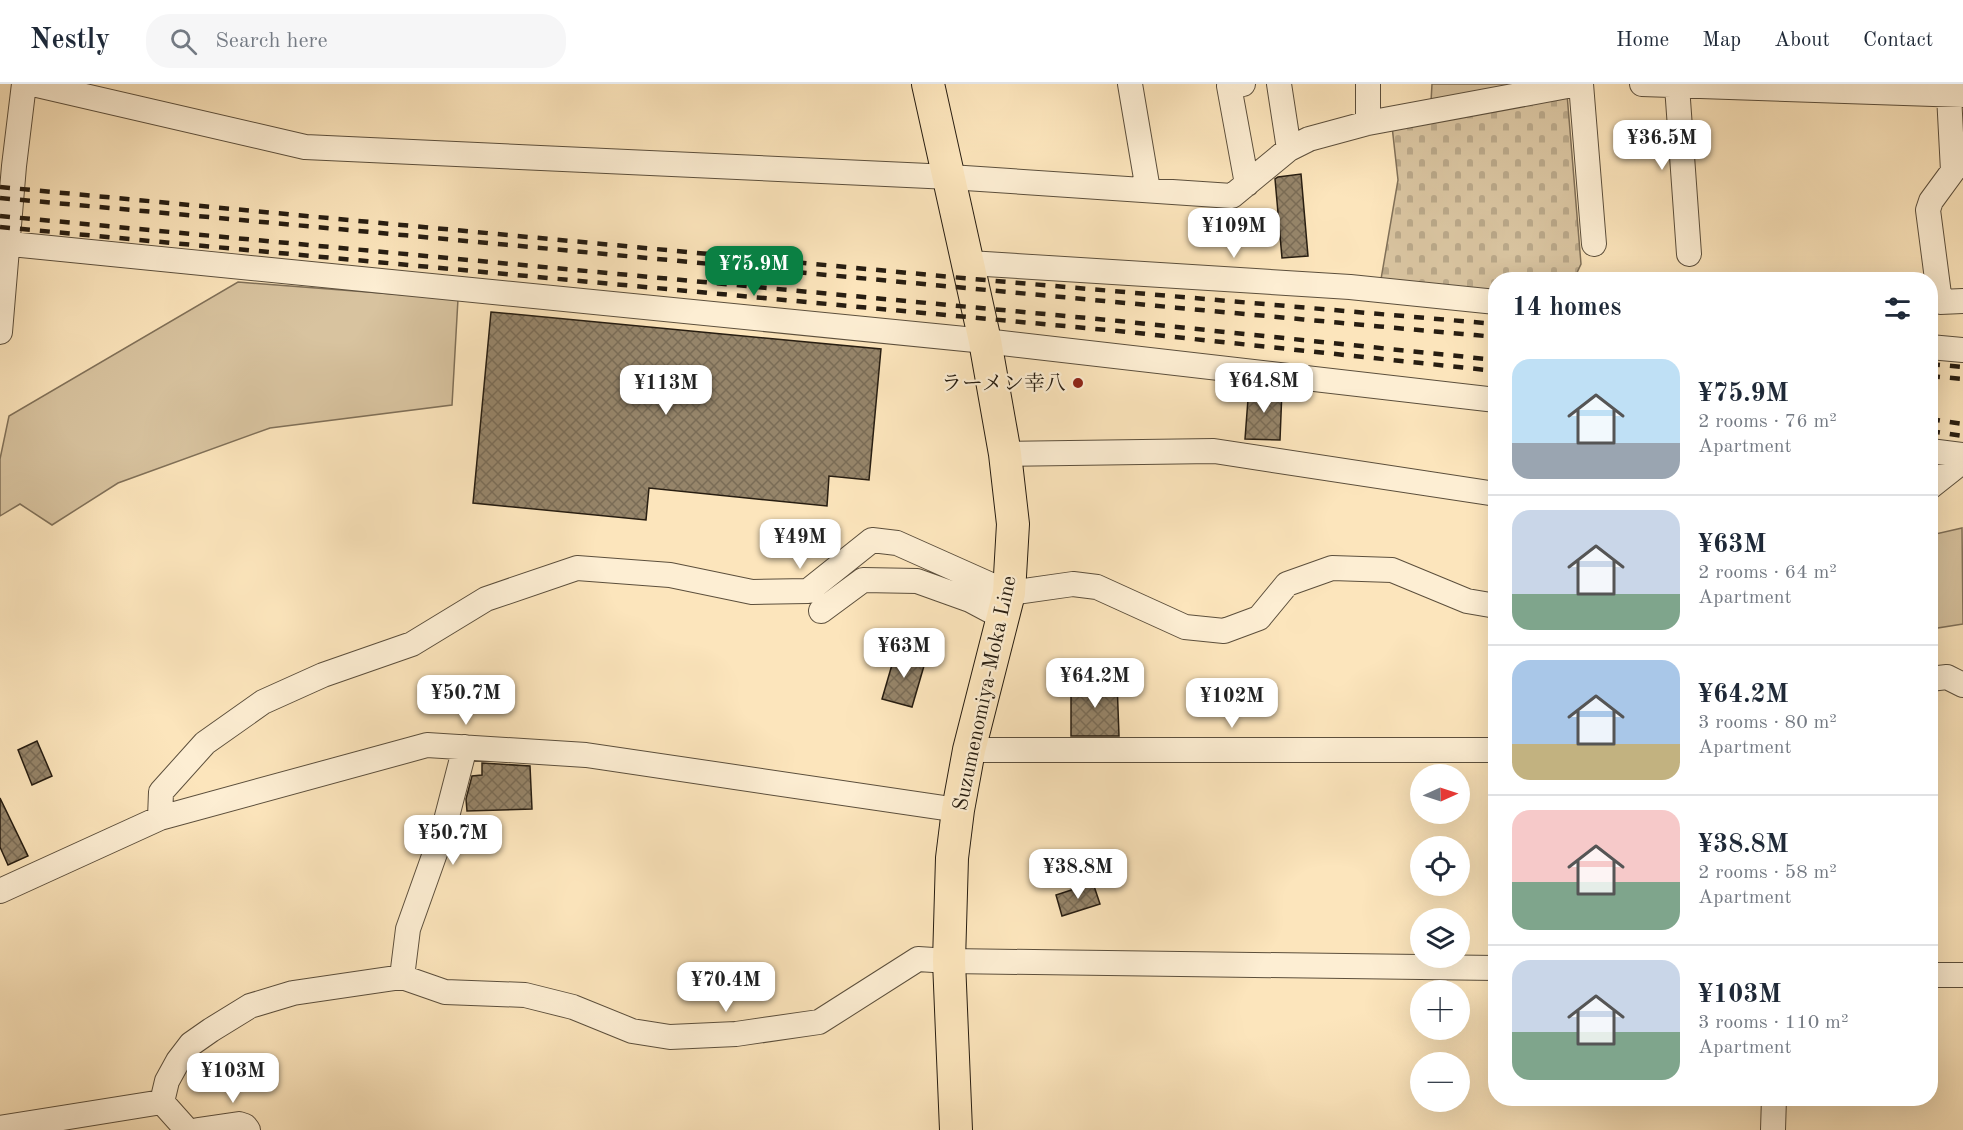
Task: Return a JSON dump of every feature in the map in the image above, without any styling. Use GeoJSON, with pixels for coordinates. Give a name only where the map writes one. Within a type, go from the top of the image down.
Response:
{"type":"FeatureCollection","features":[{"type":"Feature","properties":{"kind":"main road","name":"Suzumenomiya-Moka Line"},"geometry":{"type":"LineString","coordinates":[[928,84],[985,341],[1005,454],[1013,524],[1006,605],[969,750],[952,858],[949,962],[956,1130]]}},
{"type":"Feature","properties":{"kind":"street"},"geometry":{"type":"LineString","coordinates":[[0,332],[7,165],[24,84]]}},
{"type":"Feature","properties":{"kind":"street"},"geometry":{"type":"LineString","coordinates":[[33,84],[305,147],[950,177],[1232,196],[1289,149],[1309,139],[1368,123],[1580,84],[1594,244]]}},
{"type":"Feature","properties":{"kind":"street"},"geometry":{"type":"LineString","coordinates":[[1130,84],[1148,190]]}},
{"type":"Feature","properties":{"kind":"street"},"geometry":{"type":"LineString","coordinates":[[1243,84],[1229,86],[1246,184]]}},
{"type":"Feature","properties":{"kind":"street"},"geometry":{"type":"LineString","coordinates":[[1279,84],[1289,149]]}},
{"type":"Feature","properties":{"kind":"street"},"geometry":{"type":"LineString","coordinates":[[1368,84],[1368,123]]}},
{"type":"Feature","properties":{"kind":"street"},"geometry":{"type":"LineString","coordinates":[[1642,84],[1956,95],[1953,171],[1931,201],[1928,210],[1933,272]]}},
{"type":"Feature","properties":{"kind":"street"},"geometry":{"type":"LineString","coordinates":[[1677,86],[1689,254]]}},
{"type":"Feature","properties":{"kind":"street"},"geometry":{"type":"LineString","coordinates":[[3,243],[985,341],[1488,399]]}},
{"type":"Feature","properties":{"kind":"street"},"geometry":{"type":"LineString","coordinates":[[969,263],[1350,287],[1488,301]]}},
{"type":"Feature","properties":{"kind":"street"},"geometry":{"type":"LineString","coordinates":[[1938,296],[1940,302],[1963,301]]}},
{"type":"Feature","properties":{"kind":"street"},"geometry":{"type":"LineString","coordinates":[[1938,348],[1963,350]]}},
{"type":"Feature","properties":{"kind":"street"},"geometry":{"type":"LineString","coordinates":[[1005,454],[1214,451],[1488,493]]}},
{"type":"Feature","properties":{"kind":"street"},"geometry":{"type":"LineString","coordinates":[[1938,452],[1963,455]]}},
{"type":"Feature","properties":{"kind":"street"},"geometry":{"type":"LineString","coordinates":[[1938,481],[1963,461]]}},
{"type":"Feature","properties":{"kind":"street"},"geometry":{"type":"LineString","coordinates":[[160,819],[161,792],[205,743],[263,702],[323,675],[412,644],[486,599],[577,568],[670,575],[752,592],[808,591],[872,540],[897,543],[1006,605]]}},
{"type":"Feature","properties":{"kind":"street"},"geometry":{"type":"LineString","coordinates":[[821,611],[863,580],[917,581],[970,600],[1006,605],[1073,584],[1097,587],[1185,627],[1224,631],[1259,618],[1287,584],[1332,568],[1392,570],[1467,602],[1488,605]]}},
{"type":"Feature","properties":{"kind":"street"},"geometry":{"type":"LineString","coordinates":[[1938,678],[1947,677],[1963,685]]}},
{"type":"Feature","properties":{"kind":"street"},"geometry":{"type":"LineString","coordinates":[[0,891],[160,819],[427,746],[586,755],[958,810]]}},
{"type":"Feature","properties":{"kind":"street"},"geometry":{"type":"LineString","coordinates":[[402,977],[408,929],[444,828],[465,747]]}},
{"type":"Feature","properties":{"kind":"street"},"geometry":{"type":"LineString","coordinates":[[969,750],[1488,750]]}},
{"type":"Feature","properties":{"kind":"street"},"geometry":{"type":"LineString","coordinates":[[162,1102],[167,1082],[178,1061],[191,1044],[250,1006],[293,993],[402,977],[446,992],[525,995],[573,1006],[632,1031],[670,1036],[735,1034],[819,1022],[918,959],[949,962],[1488,968]]}},
{"type":"Feature","properties":{"kind":"street"},"geometry":{"type":"LineString","coordinates":[[1938,975],[1963,975]]}},
{"type":"Feature","properties":{"kind":"street"},"geometry":{"type":"LineString","coordinates":[[0,1128],[162,1102]]}},
{"type":"Feature","properties":{"kind":"street"},"geometry":{"type":"LineString","coordinates":[[162,1102],[187,1130]]}},
{"type":"Feature","properties":{"kind":"street"},"geometry":{"type":"LineString","coordinates":[[1773,1130],[1774,1106]]}},
{"type":"Feature","properties":{"kind":"street"},"geometry":{"type":"LineString","coordinates":[[198,1130],[239,1124],[248,1130]]}},
{"type":"Feature","properties":{"kind":"green space"},"geometry":{"type":"Polygon","coordinates":[[[1432,84],[1528,84],[1431,102],[1432,84]]]}},
{"type":"Feature","properties":{"kind":"green space"},"geometry":{"type":"Polygon","coordinates":[[[1567,94],[1581,264],[1577,272],[1488,272],[1488,293],[1380,285],[1398,180],[1392,126],[1567,94]]]}},
{"type":"Feature","properties":{"kind":"green space"},"geometry":{"type":"Polygon","coordinates":[[[238,282],[458,299],[452,405],[270,428],[118,483],[52,525],[20,504],[0,516],[0,459],[9,416],[238,282]]]}},
{"type":"Feature","properties":{"kind":"green space"},"geometry":{"type":"Polygon","coordinates":[[[1962,528],[1963,624],[1938,628],[1938,533],[1962,528]]]}},
{"type":"Feature","properties":{"kind":"building"},"geometry":{"type":"Polygon","coordinates":[[[1301,174],[1308,256],[1282,258],[1275,179],[1301,174]]]}},
{"type":"Feature","properties":{"kind":"building"},"geometry":{"type":"Polygon","coordinates":[[[491,312],[881,349],[869,480],[829,476],[827,506],[649,488],[646,520],[473,503],[491,312]]]}},
{"type":"Feature","properties":{"kind":"building"},"geometry":{"type":"Polygon","coordinates":[[[1249,386],[1282,390],[1280,440],[1245,439],[1249,386]]]}},
{"type":"Feature","properties":{"kind":"building"},"geometry":{"type":"Polygon","coordinates":[[[896,651],[926,659],[912,707],[882,699],[896,651]]]}},
{"type":"Feature","properties":{"kind":"building"},"geometry":{"type":"Polygon","coordinates":[[[1117,681],[1119,736],[1071,736],[1071,682],[1117,681]]]}},
{"type":"Feature","properties":{"kind":"building"},"geometry":{"type":"Polygon","coordinates":[[[37,741],[52,776],[32,785],[18,750],[37,741]]]}},
{"type":"Feature","properties":{"kind":"building"},"geometry":{"type":"Polygon","coordinates":[[[482,763],[530,766],[532,809],[467,811],[466,799],[472,776],[482,775],[482,763]]]}},
{"type":"Feature","properties":{"kind":"building"},"geometry":{"type":"Polygon","coordinates":[[[0,798],[28,856],[8,865],[0,847],[0,798]]]}},
{"type":"Feature","properties":{"kind":"building"},"geometry":{"type":"Polygon","coordinates":[[[1093,883],[1100,904],[1062,916],[1056,895],[1093,883]]]}},
{"type":"Feature","properties":{"kind":"railway"},"geometry":{"type":"LineString","coordinates":[[0,187],[973,279],[1488,323]]}},
{"type":"Feature","properties":{"kind":"railway"},"geometry":{"type":"LineString","coordinates":[[0,198],[1488,336]]}},
{"type":"Feature","properties":{"kind":"railway"},"geometry":{"type":"LineString","coordinates":[[0,216],[1119,321],[1488,359]]}},
{"type":"Feature","properties":{"kind":"railway"},"geometry":{"type":"LineString","coordinates":[[0,227],[1118,331],[1488,370]]}},
{"type":"Feature","properties":{"kind":"railway"},"geometry":{"type":"LineString","coordinates":[[1938,365],[1963,367]]}},
{"type":"Feature","properties":{"kind":"railway"},"geometry":{"type":"LineString","coordinates":[[1938,377],[1963,379]]}},
{"type":"Feature","properties":{"kind":"railway"},"geometry":{"type":"LineString","coordinates":[[1938,420],[1963,424]]}},
{"type":"Feature","properties":{"kind":"railway"},"geometry":{"type":"LineString","coordinates":[[1938,432],[1963,436]]}},
{"type":"Feature","properties":{"kind":"place","name":"ラーメン幸八"},"geometry":{"type":"Point","coordinates":[1078,383]}}]}
